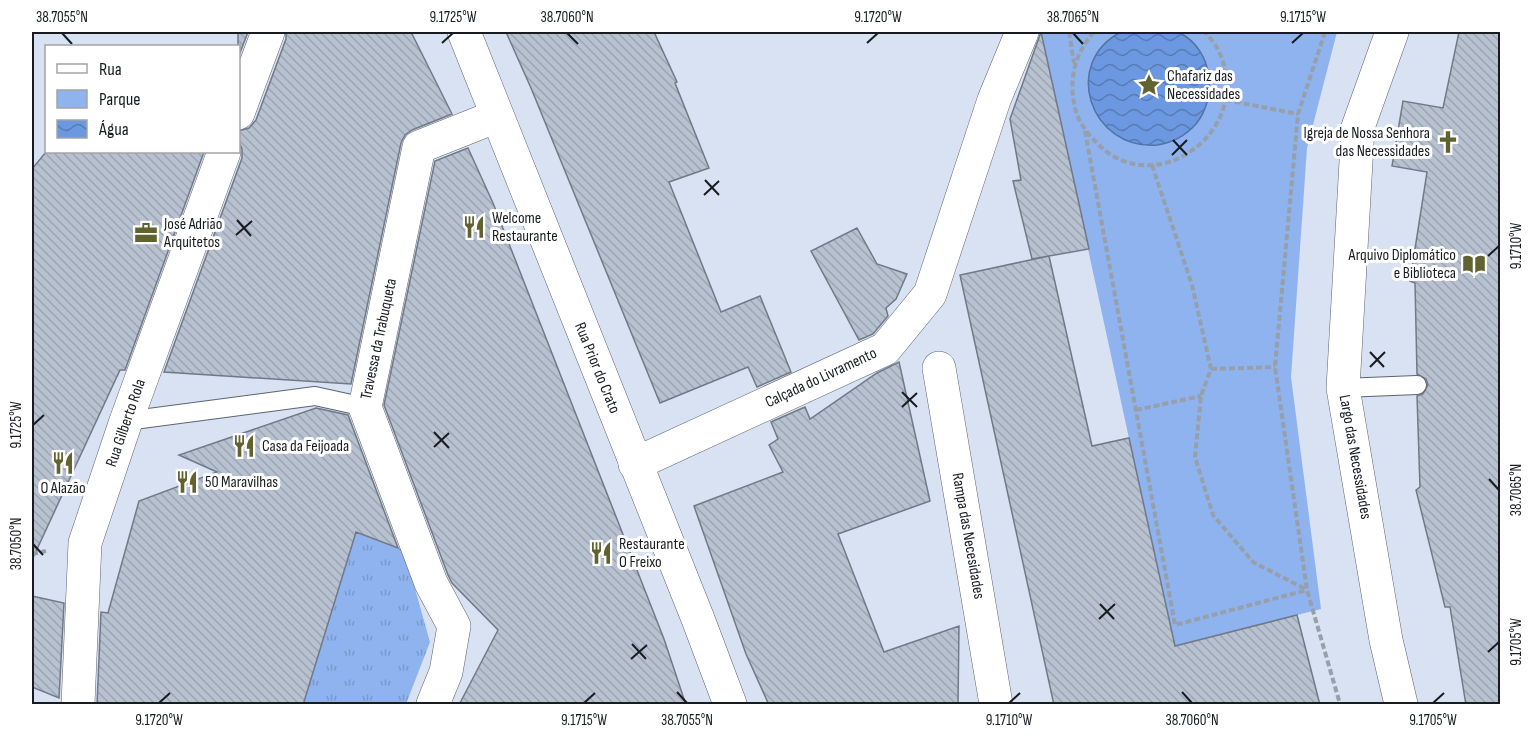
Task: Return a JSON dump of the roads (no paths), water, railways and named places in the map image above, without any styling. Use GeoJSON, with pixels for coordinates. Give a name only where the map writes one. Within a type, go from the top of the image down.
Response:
{"type":"FeatureCollection","features":[{"type":"Feature","properties":{"kind":"street"},"geometry":{"type":"LineString","coordinates":[[240,108],[268,32]]}},
{"type":"Feature","properties":{"kind":"street","name":"Rua Prior do Crato"},"geometry":{"type":"LineString","coordinates":[[464,32],[730,705]]}},
{"type":"Feature","properties":{"kind":"street","name":"Calçada do Livramento"},"geometry":{"type":"LineString","coordinates":[[635,464],[885,349],[930,294],[994,100],[1022,32]]}},
{"type":"Feature","properties":{"kind":"street","name":"Largo das Necessidades"},"geometry":{"type":"LineString","coordinates":[[1392,32],[1358,127],[1343,388],[1386,640],[1401,705]]}},
{"type":"Feature","properties":{"kind":"street","name":"Travessa da Trabuqueta"},"geometry":{"type":"LineString","coordinates":[[433,705],[446,672],[454,626],[431,583],[365,407],[419,147],[497,116]]}},
{"type":"Feature","properties":{"kind":"street","name":"Rua Gilberto Rola"},"geometry":{"type":"LineString","coordinates":[[78,705],[85,543],[126,421],[224,153]]}},
{"type":"Feature","properties":{"kind":"street","name":"Rampa das Necesidades"},"geometry":{"type":"LineString","coordinates":[[939,368],[996,705]]}},
{"type":"Feature","properties":{"kind":"lane"},"geometry":{"type":"LineString","coordinates":[[1343,388],[1417,385]]}},
{"type":"Feature","properties":{"kind":"lane"},"geometry":{"type":"LineString","coordinates":[[126,421],[315,396],[365,407]]}},
{"type":"Feature","properties":{"kind":"water","name":"Chafariz das Necessidades"},"geometry":{"type":"Polygon","coordinates":[[[1121,32],[1176,32],[1191,41],[1200,51],[1209,75],[1209,88],[1203,113],[1188,132],[1157,145],[1134,143],[1115,134],[1100,120],[1091,102],[1088,83],[1092,63],[1103,46],[1121,32]]]}},
{"type":"Feature","properties":{"kind":"place","name":"Chafariz das Necessidades"},"geometry":{"type":"Point","coordinates":[1149,85]}},
{"type":"Feature","properties":{"kind":"place","name":"Igreja de Nossa Senhora das Necessidades"},"geometry":{"type":"Point","coordinates":[1448,142]}},
{"type":"Feature","properties":{"kind":"place","name":"Welcome Restaurante"},"geometry":{"type":"Point","coordinates":[474,227]}},
{"type":"Feature","properties":{"kind":"place","name":"José Adrião Arquitetos"},"geometry":{"type":"Point","coordinates":[146,233]}},
{"type":"Feature","properties":{"kind":"place","name":"Arquivo Diplomático e Biblioteca"},"geometry":{"type":"Point","coordinates":[1474,264]}},
{"type":"Feature","properties":{"kind":"place","name":"Casa da Feijoada"},"geometry":{"type":"Point","coordinates":[244,446]}},
{"type":"Feature","properties":{"kind":"place","name":"O Alazão"},"geometry":{"type":"Point","coordinates":[63,463]}},
{"type":"Feature","properties":{"kind":"place","name":"50 Maravilhas"},"geometry":{"type":"Point","coordinates":[187,482]}},
{"type":"Feature","properties":{"kind":"place","name":"Restaurante O Freixo"},"geometry":{"type":"Point","coordinates":[601,553]}}]}
